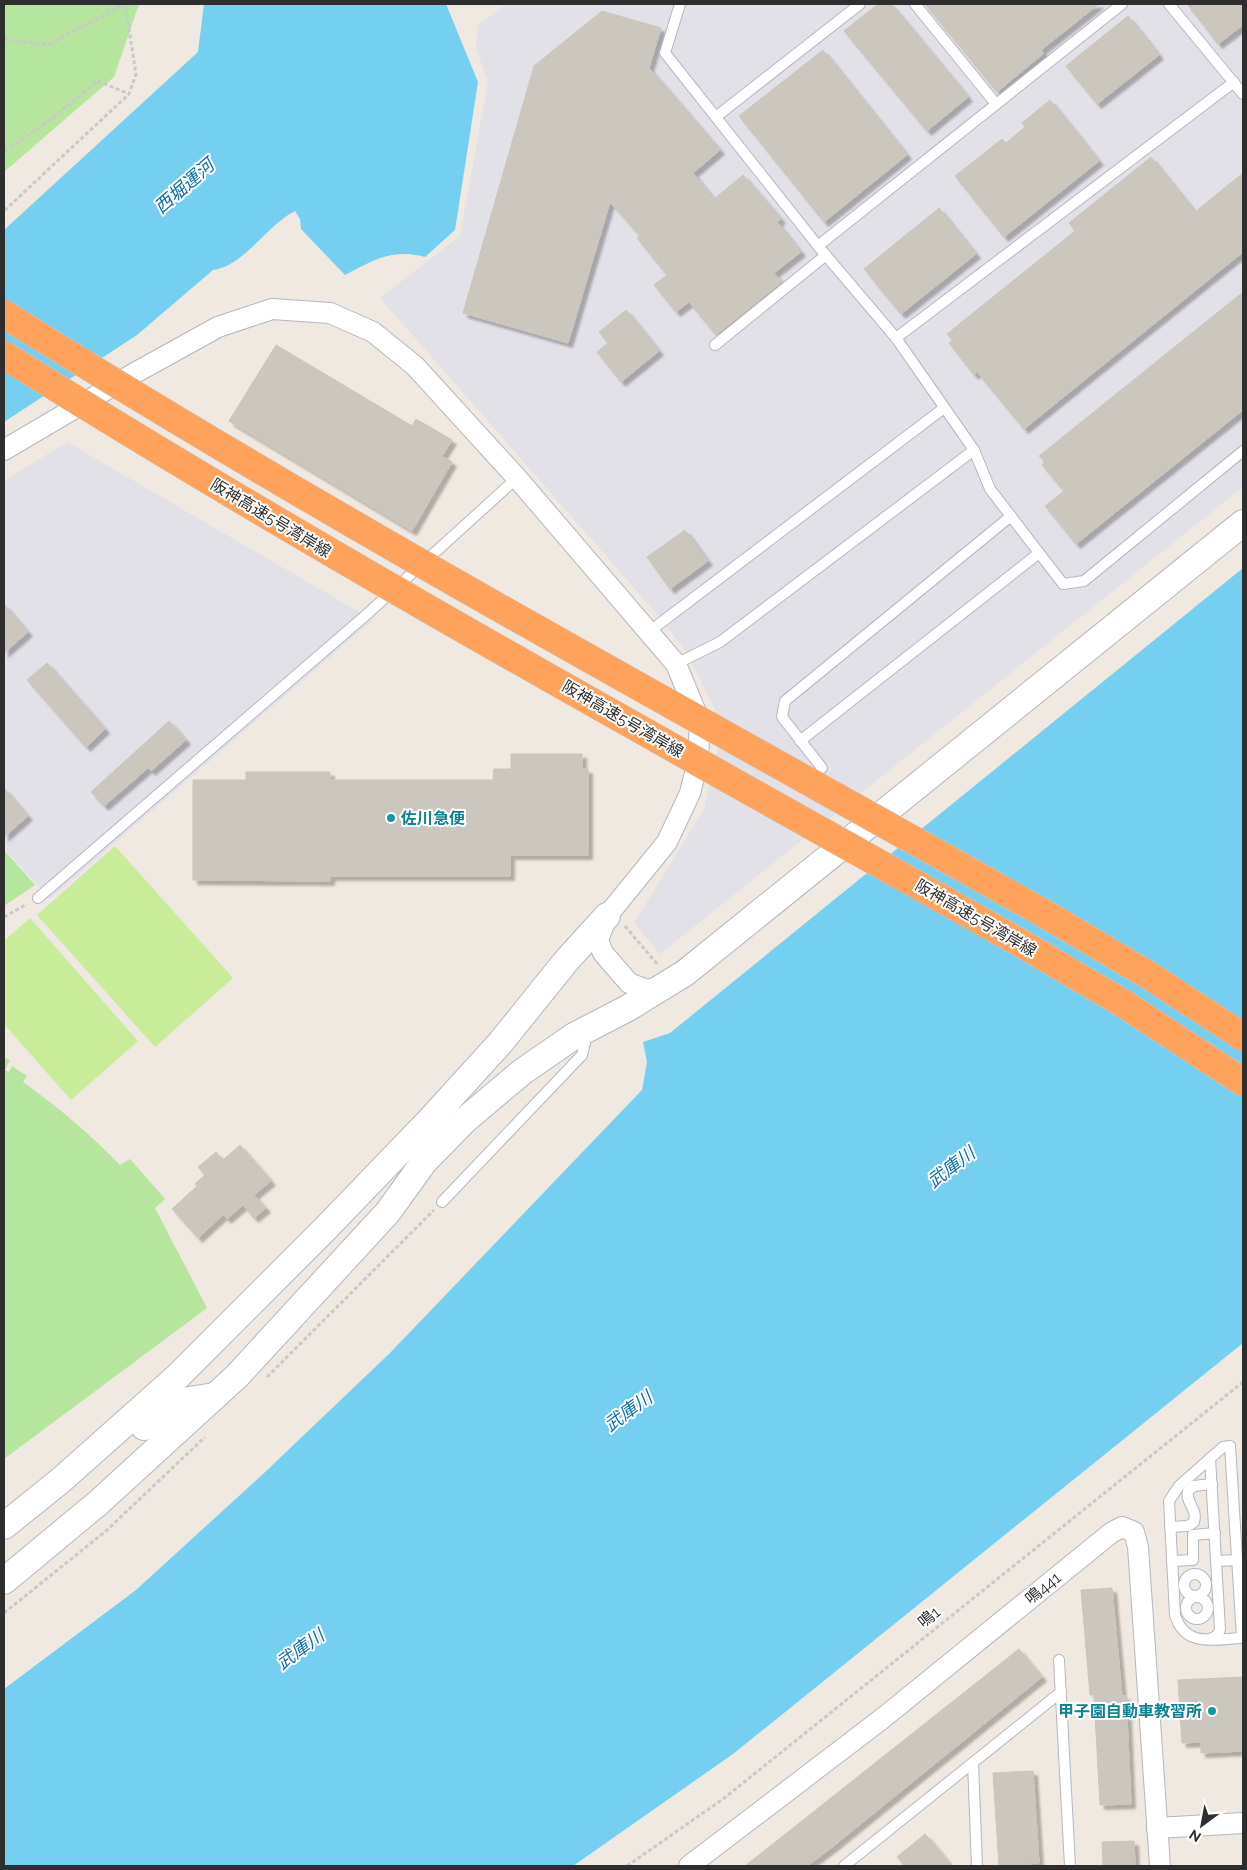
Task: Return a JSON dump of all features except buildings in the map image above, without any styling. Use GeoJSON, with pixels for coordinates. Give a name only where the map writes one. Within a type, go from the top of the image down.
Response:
{"type":"FeatureCollection","features":[{"type":"Feature","properties":{"kind":"highway"},"geometry":{"type":"LineString","coordinates":[[4,314],[154,408],[334,514],[1045,914],[1150,976],[1243,1037]]}},
{"type":"Feature","properties":{"kind":"highway","name":"阪神高速5号湾岸線"},"geometry":{"type":"LineString","coordinates":[[4,355],[130,434],[323,549],[1024,945],[1121,1002],[1243,1082]]}},
{"type":"Feature","properties":{"kind":"street"},"geometry":{"type":"LineString","coordinates":[[4,450],[133,374],[218,327],[272,309],[330,313],[374,332],[415,366],[517,478],[650,631],[676,664],[700,722],[698,761],[690,793],[667,842],[607,916],[567,960],[501,1042],[432,1119],[178,1376],[60,1481],[9,1522]]}},
{"type":"Feature","properties":{"kind":"street"},"geometry":{"type":"LineString","coordinates":[[4,1581],[98,1503],[237,1376],[315,1294],[388,1212],[424,1162],[464,1120],[522,1072],[589,1028],[685,974],[1243,522]]}},
{"type":"Feature","properties":{"kind":"street"},"geometry":{"type":"LineString","coordinates":[[607,916],[598,940],[603,954],[629,983],[647,990],[666,986]]}},
{"type":"Feature","properties":{"kind":"street"},"geometry":{"type":"LineString","coordinates":[[9,1522],[38,1514],[66,1494],[169,1407],[182,1400],[215,1396]]}},
{"type":"Feature","properties":{"kind":"street","name":"鳴441"},"geometry":{"type":"LineString","coordinates":[[690,1866],[883,1718],[1122,1526],[1134,1532],[1138,1547],[1160,1866]]}},
{"type":"Feature","properties":{"kind":"street"},"geometry":{"type":"LineString","coordinates":[[1157,1828],[1243,1823]]}},
{"type":"Feature","properties":{"kind":"lane"},"geometry":{"type":"LineString","coordinates":[[680,4],[665,53],[717,116],[818,246],[896,338],[974,450],[990,489],[1062,584],[1084,581],[1243,451]]}},
{"type":"Feature","properties":{"kind":"lane"},"geometry":{"type":"LineString","coordinates":[[717,116],[860,4]]}},
{"type":"Feature","properties":{"kind":"lane"},"geometry":{"type":"LineString","coordinates":[[915,4],[996,104]]}},
{"type":"Feature","properties":{"kind":"lane"},"geometry":{"type":"LineString","coordinates":[[818,246],[1122,4]]}},
{"type":"Feature","properties":{"kind":"lane"},"geometry":{"type":"LineString","coordinates":[[1169,4],[1243,94]]}},
{"type":"Feature","properties":{"kind":"lane"},"geometry":{"type":"LineString","coordinates":[[896,338],[1234,82]]}},
{"type":"Feature","properties":{"kind":"lane"},"geometry":{"type":"LineString","coordinates":[[715,345],[826,255]]}},
{"type":"Feature","properties":{"kind":"lane"},"geometry":{"type":"LineString","coordinates":[[650,631],[944,408]]}},
{"type":"Feature","properties":{"kind":"lane"},"geometry":{"type":"LineString","coordinates":[[676,664],[720,642],[974,450]]}},
{"type":"Feature","properties":{"kind":"lane"},"geometry":{"type":"LineString","coordinates":[[38,898],[359,621],[517,478]]}},
{"type":"Feature","properties":{"kind":"lane"},"geometry":{"type":"LineString","coordinates":[[822,768],[782,717],[785,701],[1011,516]]}},
{"type":"Feature","properties":{"kind":"lane"},"geometry":{"type":"LineString","coordinates":[[800,741],[1039,553]]}},
{"type":"Feature","properties":{"kind":"lane"},"geometry":{"type":"LineString","coordinates":[[442,1202],[582,1055],[589,1028]]}},
{"type":"Feature","properties":{"kind":"lane"},"geometry":{"type":"LineString","coordinates":[[1230,1446],[1243,1638],[1204,1639],[1186,1634],[1179,1626],[1175,1615],[1179,1585],[1172,1561],[1170,1527],[1169,1501],[1172,1494],[1223,1447],[1230,1446]]}},
{"type":"Feature","properties":{"kind":"lane"},"geometry":{"type":"LineString","coordinates":[[1204,1639],[1218,1635],[1220,1629],[1210,1458]]}},
{"type":"Feature","properties":{"kind":"lane"},"geometry":{"type":"LineString","coordinates":[[1170,1527],[1188,1526],[1194,1522],[1195,1511],[1188,1499],[1188,1491],[1197,1485],[1212,1484]]}},
{"type":"Feature","properties":{"kind":"lane"},"geometry":{"type":"LineString","coordinates":[[1172,1561],[1194,1560],[1193,1535],[1215,1533]]}},
{"type":"Feature","properties":{"kind":"lane"},"geometry":{"type":"LineString","coordinates":[[1216,1561],[1237,1560]]}},
{"type":"Feature","properties":{"kind":"lane"},"geometry":{"type":"LineString","coordinates":[[1179,1585],[1187,1592],[1196,1596],[1204,1600],[1208,1609],[1204,1617],[1198,1619],[1188,1616],[1185,1609],[1188,1601],[1196,1596],[1206,1589],[1206,1580],[1203,1576],[1198,1574],[1190,1575],[1179,1585]]}},
{"type":"Feature","properties":{"kind":"lane"},"geometry":{"type":"LineString","coordinates":[[1198,1619],[1204,1639]]}},
{"type":"Feature","properties":{"kind":"lane"},"geometry":{"type":"LineString","coordinates":[[1059,1660],[1070,1866]]}},
{"type":"Feature","properties":{"kind":"lane"},"geometry":{"type":"LineString","coordinates":[[844,1866],[1060,1692]]}},
{"type":"Feature","properties":{"kind":"lane"},"geometry":{"type":"LineString","coordinates":[[973,1763],[977,1866]]}},
{"type":"Feature","properties":{"kind":"path"},"geometry":{"type":"LineString","coordinates":[[4,39],[48,45],[125,4],[136,74],[129,94],[4,211]]}},
{"type":"Feature","properties":{"kind":"path"},"geometry":{"type":"LineString","coordinates":[[4,151],[43,125],[98,81],[129,94]]}},
{"type":"Feature","properties":{"kind":"path"},"geometry":{"type":"LineString","coordinates":[[4,917],[38,898]]}},
{"type":"Feature","properties":{"kind":"path","name":"鳴1"},"geometry":{"type":"LineString","coordinates":[[627,1866],[723,1799],[1243,1382]]}},
{"type":"Feature","properties":{"kind":"shaded area"},"geometry":{"type":"Polygon","coordinates":[[[506,4],[1243,4],[1243,487],[660,954],[634,923],[704,809],[719,743],[714,708],[689,656],[663,621],[380,298],[460,236],[488,82],[476,48],[478,25],[506,4]]]}},
{"type":"Feature","properties":{"kind":"shaded area"},"geometry":{"type":"Polygon","coordinates":[[[67,442],[373,620],[50,899],[4,848],[4,481],[67,442]]]}},
{"type":"Feature","properties":{"kind":"green space"},"geometry":{"type":"Polygon","coordinates":[[[4,4],[139,4],[114,77],[4,172],[4,4]]]}},
{"type":"Feature","properties":{"kind":"green space"},"geometry":{"type":"Polygon","coordinates":[[[115,846],[233,978],[155,1047],[37,915],[115,846]]]}},
{"type":"Feature","properties":{"kind":"green space"},"geometry":{"type":"Polygon","coordinates":[[[4,850],[35,885],[4,906],[4,850]]]}},
{"type":"Feature","properties":{"kind":"green space"},"geometry":{"type":"Polygon","coordinates":[[[30,918],[138,1041],[71,1100],[4,1024],[4,941],[30,918]]]}},
{"type":"Feature","properties":{"kind":"green space"},"geometry":{"type":"Polygon","coordinates":[[[4,1057],[10,1060],[5,1070],[9,1072],[12,1066],[27,1076],[23,1082],[73,1121],[120,1165],[130,1159],[165,1199],[155,1208],[207,1308],[4,1459],[4,1057]]]}},
{"type":"Feature","properties":{"kind":"water","name":"西堀運河"},"geometry":{"type":"Polygon","coordinates":[[[204,4],[446,4],[478,82],[455,230],[425,257],[403,254],[384,257],[345,275],[301,229],[300,219],[295,211],[285,217],[235,261],[213,270],[137,335],[4,422],[4,230],[198,52],[204,4]]]}},
{"type":"Feature","properties":{"kind":"water","name":"武庫川"},"geometry":{"type":"Polygon","coordinates":[[[1243,568],[1243,1343],[733,1754],[573,1866],[4,1866],[4,1689],[136,1590],[263,1474],[390,1353],[642,1090],[647,1062],[643,1042],[670,1033],[1243,568]]]}},
{"type":"Feature","properties":{"kind":"place","name":"佐川急便"},"geometry":{"type":"Point","coordinates":[391,818]}},
{"type":"Feature","properties":{"kind":"place","name":"甲子園自動車教習所"},"geometry":{"type":"Point","coordinates":[1212,1711]}}]}
